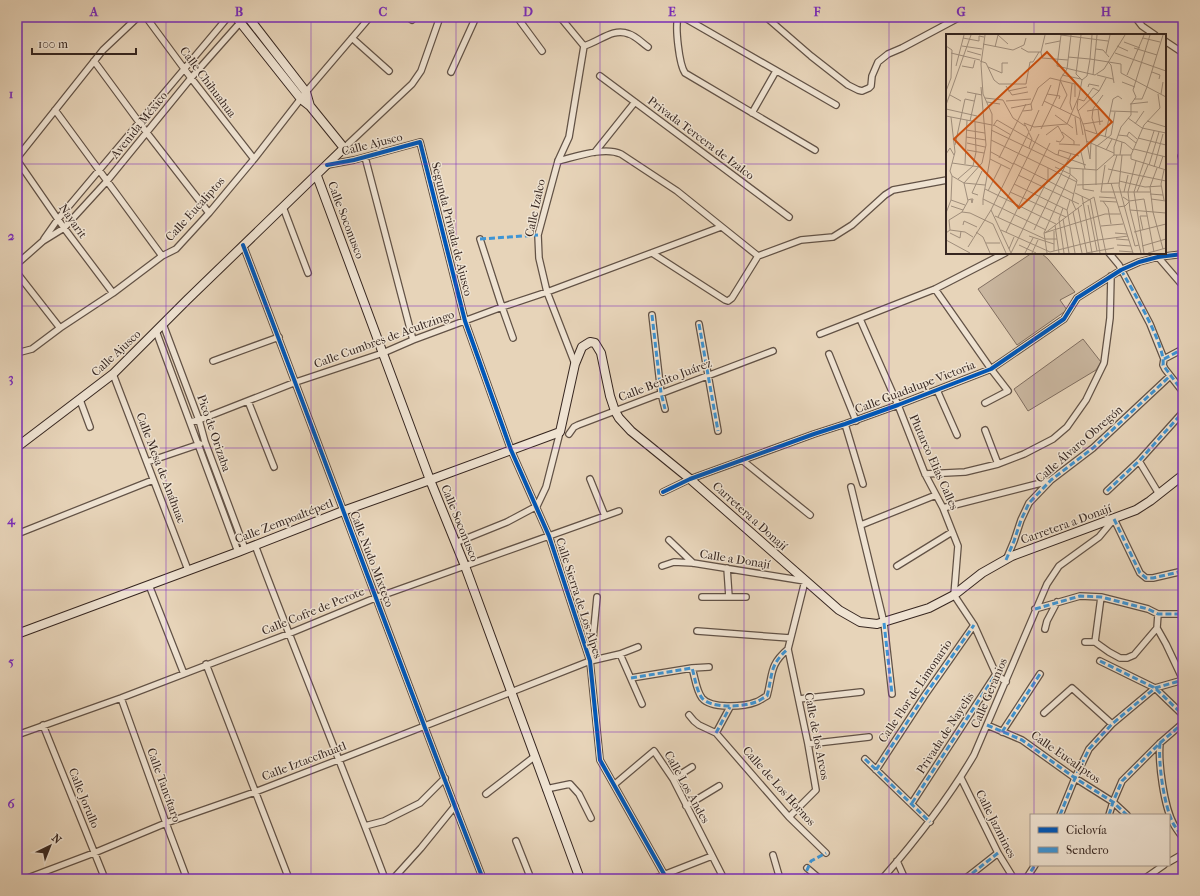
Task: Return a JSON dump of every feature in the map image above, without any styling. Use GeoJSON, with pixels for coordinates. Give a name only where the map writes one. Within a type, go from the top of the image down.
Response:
{"type":"FeatureCollection","features":[{"type":"Feature","properties":{"kind":"main road"},"geometry":{"type":"LineString","coordinates":[[242,18],[344,148]]}},
{"type":"Feature","properties":{"kind":"main road","name":"Calle Ajusco"},"geometry":{"type":"LineString","coordinates":[[18,444],[114,374],[243,245],[317,176],[344,148]]}},
{"type":"Feature","properties":{"kind":"main road","name":"Calle Soconusco"},"geometry":{"type":"LineString","coordinates":[[317,176],[580,879]]}},
{"type":"Feature","properties":{"kind":"main road","name":"Carretera a Donají"},"geometry":{"type":"LineString","coordinates":[[560,432],[575,364],[582,347],[590,342],[594,343],[601,353],[610,396],[615,411],[619,418],[631,431],[690,479],[839,610],[860,622],[872,624],[884,623],[929,608],[954,595],[982,573],[1012,556],[1136,510],[1183,475]]}},
{"type":"Feature","properties":{"kind":"main road","name":"Calle Zempoaltépetl"},"geometry":{"type":"LineString","coordinates":[[17,634],[241,551],[343,511],[560,432]]}},
{"type":"Feature","properties":{"kind":"street"},"geometry":{"type":"LineString","coordinates":[[17,159],[103,50],[138,17]]}},
{"type":"Feature","properties":{"kind":"street","name":"Calle Chihuahua"},"geometry":{"type":"LineString","coordinates":[[146,17],[254,159]]}},
{"type":"Feature","properties":{"kind":"street","name":"Avenida México"},"geometry":{"type":"LineString","coordinates":[[43,241],[58,219],[100,171],[139,121],[228,17]]}},
{"type":"Feature","properties":{"kind":"street","name":"Calle Eucaliptos"},"geometry":{"type":"LineString","coordinates":[[17,353],[32,349],[60,328],[113,293],[162,256],[176,249],[209,213],[254,159],[303,95],[370,17]]}},
{"type":"Feature","properties":{"kind":"street"},"geometry":{"type":"LineString","coordinates":[[344,148],[412,84],[421,71],[440,17]]}},
{"type":"Feature","properties":{"kind":"street"},"geometry":{"type":"LineString","coordinates":[[451,72],[476,17]]}},
{"type":"Feature","properties":{"kind":"street"},"geometry":{"type":"LineString","coordinates":[[517,17],[542,51]]}},
{"type":"Feature","properties":{"kind":"street"},"geometry":{"type":"LineString","coordinates":[[560,17],[584,46],[617,31],[629,34],[648,47]]}},
{"type":"Feature","properties":{"kind":"street"},"geometry":{"type":"LineString","coordinates":[[678,17],[676,28],[682,67],[685,73],[815,150]]}},
{"type":"Feature","properties":{"kind":"street"},"geometry":{"type":"LineString","coordinates":[[683,17],[836,105]]}},
{"type":"Feature","properties":{"kind":"street"},"geometry":{"type":"LineString","coordinates":[[766,17],[811,56],[848,85],[862,91],[868,90],[871,86],[872,76],[878,62],[888,54],[960,17]]}},
{"type":"Feature","properties":{"kind":"street"},"geometry":{"type":"LineString","coordinates":[[1135,17],[1142,26],[1154,34]]}},
{"type":"Feature","properties":{"kind":"street","name":"Avenida México"},"geometry":{"type":"LineString","coordinates":[[17,264],[43,241],[64,228],[107,181],[242,18]]}},
{"type":"Feature","properties":{"kind":"street"},"geometry":{"type":"LineString","coordinates":[[352,38],[389,71]]}},
{"type":"Feature","properties":{"kind":"street"},"geometry":{"type":"LineString","coordinates":[[1166,42],[1183,53]]}},
{"type":"Feature","properties":{"kind":"street","name":"Calle Izalco"},"geometry":{"type":"LineString","coordinates":[[575,364],[547,292],[539,258],[538,235],[558,161],[569,137],[584,46]]}},
{"type":"Feature","properties":{"kind":"street"},"geometry":{"type":"LineString","coordinates":[[94,61],[209,213]]}},
{"type":"Feature","properties":{"kind":"street"},"geometry":{"type":"LineString","coordinates":[[752,113],[776,71]]}},
{"type":"Feature","properties":{"kind":"street","name":"Privada Tercera de Izalco"},"geometry":{"type":"LineString","coordinates":[[600,76],[789,217]]}},
{"type":"Feature","properties":{"kind":"street"},"geometry":{"type":"LineString","coordinates":[[595,152],[635,102]]}},
{"type":"Feature","properties":{"kind":"street"},"geometry":{"type":"LineString","coordinates":[[55,110],[162,256]]}},
{"type":"Feature","properties":{"kind":"street","name":"Calle Ajusco"},"geometry":{"type":"LineString","coordinates":[[328,165],[365,157],[420,142]]}},
{"type":"Feature","properties":{"kind":"street","name":"Segunda Privada de Ajusco"},"geometry":{"type":"LineString","coordinates":[[420,142],[465,321]]}},
{"type":"Feature","properties":{"kind":"street"},"geometry":{"type":"LineString","coordinates":[[558,161],[595,152],[612,151],[625,156],[677,191],[758,256]]}},
{"type":"Feature","properties":{"kind":"street"},"geometry":{"type":"LineString","coordinates":[[1182,156],[1183,163]]}},
{"type":"Feature","properties":{"kind":"street"},"geometry":{"type":"LineString","coordinates":[[365,157],[413,340]]}},
{"type":"Feature","properties":{"kind":"street","name":"Nayarit"},"geometry":{"type":"LineString","coordinates":[[17,159],[64,228],[113,293]]}},
{"type":"Feature","properties":{"kind":"street"},"geometry":{"type":"LineString","coordinates":[[652,253],[728,301],[732,298],[758,256],[801,240],[833,237],[852,225],[885,194],[893,190],[946,180]]}},
{"type":"Feature","properties":{"kind":"street"},"geometry":{"type":"LineString","coordinates":[[283,207],[308,273]]}},
{"type":"Feature","properties":{"kind":"street","name":"Calle Cumbres de Acultzingo"},"geometry":{"type":"LineString","coordinates":[[190,422],[199,420],[296,382],[383,352],[721,227]]}},
{"type":"Feature","properties":{"kind":"street"},"geometry":{"type":"LineString","coordinates":[[480,239],[513,338]]}},
{"type":"Feature","properties":{"kind":"street","name":"Calle Nudo Mixteco"},"geometry":{"type":"LineString","coordinates":[[243,245],[296,382],[375,598],[483,879]]}},
{"type":"Feature","properties":{"kind":"street"},"geometry":{"type":"LineString","coordinates":[[820,334],[935,289],[1003,254]]}},
{"type":"Feature","properties":{"kind":"street"},"geometry":{"type":"LineString","coordinates":[[1111,254],[1150,324],[1164,359],[1163,365],[1183,392]]}},
{"type":"Feature","properties":{"kind":"street","name":"Calle Guadalupe Victoria"},"geometry":{"type":"LineString","coordinates":[[690,479],[814,434],[856,421],[991,369],[1064,319],[1077,298],[1121,270],[1139,262],[1158,257],[1183,254]]}},
{"type":"Feature","properties":{"kind":"street"},"geometry":{"type":"LineString","coordinates":[[1158,257],[1183,286]]}},
{"type":"Feature","properties":{"kind":"street"},"geometry":{"type":"LineString","coordinates":[[17,273],[60,328]]}},
{"type":"Feature","properties":{"kind":"street"},"geometry":{"type":"LineString","coordinates":[[925,474],[965,472],[998,464],[1024,454],[1053,439],[1067,427],[1086,400],[1104,363],[1110,318],[1111,276]]}},
{"type":"Feature","properties":{"kind":"street"},"geometry":{"type":"LineString","coordinates":[[935,289],[1008,391],[985,403]]}},
{"type":"Feature","properties":{"kind":"street"},"geometry":{"type":"LineString","coordinates":[[652,315],[661,394],[665,409]]}},
{"type":"Feature","properties":{"kind":"street","name":"Plutarco Elias Calles"},"geometry":{"type":"LineString","coordinates":[[860,319],[898,405],[925,474],[943,508],[958,546],[954,595]]}},
{"type":"Feature","properties":{"kind":"street","name":"Calle Sierra de Los Alpes"},"geometry":{"type":"LineString","coordinates":[[465,321],[511,450],[549,536],[590,661],[600,760],[615,784],[666,877]]}},
{"type":"Feature","properties":{"kind":"street","name":"Pico de Orizaba"},"geometry":{"type":"LineString","coordinates":[[163,324],[199,420],[241,551]]}},
{"type":"Feature","properties":{"kind":"street"},"geometry":{"type":"LineString","coordinates":[[699,324],[707,376],[718,431]]}},
{"type":"Feature","properties":{"kind":"street","name":"Pico de Orizaba"},"geometry":{"type":"LineString","coordinates":[[156,331],[198,445],[241,551]]}},
{"type":"Feature","properties":{"kind":"street"},"geometry":{"type":"LineString","coordinates":[[213,361],[279,337]]}},
{"type":"Feature","properties":{"kind":"street","name":"Calle Benito Juárez"},"geometry":{"type":"LineString","coordinates":[[569,434],[576,426],[773,351]]}},
{"type":"Feature","properties":{"kind":"street"},"geometry":{"type":"LineString","coordinates":[[1164,359],[1178,351],[1183,352]]}},
{"type":"Feature","properties":{"kind":"street"},"geometry":{"type":"LineString","coordinates":[[829,354],[856,421]]}},
{"type":"Feature","properties":{"kind":"street","name":"Calle Mesa de Anáhuac"},"geometry":{"type":"LineString","coordinates":[[114,374],[188,570]]}},
{"type":"Feature","properties":{"kind":"street","name":"Calle Álvaro Obregón"},"geometry":{"type":"LineString","coordinates":[[1006,560],[1029,503],[1051,480],[1093,448],[1170,376]]}},
{"type":"Feature","properties":{"kind":"street"},"geometry":{"type":"LineString","coordinates":[[937,390],[957,435]]}},
{"type":"Feature","properties":{"kind":"street"},"geometry":{"type":"LineString","coordinates":[[80,400],[90,427]]}},
{"type":"Feature","properties":{"kind":"street"},"geometry":{"type":"LineString","coordinates":[[248,401],[274,467]]}},
{"type":"Feature","properties":{"kind":"street"},"geometry":{"type":"LineString","coordinates":[[1107,490],[1139,461],[1183,412]]}},
{"type":"Feature","properties":{"kind":"street"},"geometry":{"type":"LineString","coordinates":[[846,424],[863,484]]}},
{"type":"Feature","properties":{"kind":"street"},"geometry":{"type":"LineString","coordinates":[[985,430],[998,464]]}},
{"type":"Feature","properties":{"kind":"street","name":"Carretera a Donají"},"geometry":{"type":"LineString","coordinates":[[537,506],[548,480],[560,432]]}},
{"type":"Feature","properties":{"kind":"street"},"geometry":{"type":"LineString","coordinates":[[147,462],[205,442]]}},
{"type":"Feature","properties":{"kind":"street"},"geometry":{"type":"LineString","coordinates":[[742,460],[810,515]]}},
{"type":"Feature","properties":{"kind":"street"},"geometry":{"type":"LineString","coordinates":[[1139,461],[1159,494]]}},
{"type":"Feature","properties":{"kind":"street"},"geometry":{"type":"LineString","coordinates":[[590,479],[605,516]]}},
{"type":"Feature","properties":{"kind":"street"},"geometry":{"type":"LineString","coordinates":[[663,492],[690,479]]}},
{"type":"Feature","properties":{"kind":"street"},"geometry":{"type":"LineString","coordinates":[[17,534],[153,480]]}},
{"type":"Feature","properties":{"kind":"street"},"geometry":{"type":"LineString","coordinates":[[943,508],[1051,480]]}},
{"type":"Feature","properties":{"kind":"street"},"geometry":{"type":"LineString","coordinates":[[852,487],[884,623],[892,694]]}},
{"type":"Feature","properties":{"kind":"street"},"geometry":{"type":"LineString","coordinates":[[861,525],[936,495]]}},
{"type":"Feature","properties":{"kind":"street"},"geometry":{"type":"LineString","coordinates":[[455,543],[507,522],[537,506]]}},
{"type":"Feature","properties":{"kind":"street","name":"Calle Cofre de Perote"},"geometry":{"type":"LineString","coordinates":[[17,735],[184,674],[206,664],[288,634],[375,598],[619,511]]}},
{"type":"Feature","properties":{"kind":"street"},"geometry":{"type":"LineString","coordinates":[[1114,519],[1140,573],[1146,578],[1153,578],[1183,571]]}},
{"type":"Feature","properties":{"kind":"street","name":"Calle Geranios"},"geometry":{"type":"LineString","coordinates":[[882,879],[930,822],[961,778],[974,755],[1006,682],[1035,609],[1047,584],[1060,566],[1099,537],[1114,519]]}},
{"type":"Feature","properties":{"kind":"street"},"geometry":{"type":"LineString","coordinates":[[897,566],[952,532]]}},
{"type":"Feature","properties":{"kind":"street"},"geometry":{"type":"LineString","coordinates":[[669,540],[693,563]]}},
{"type":"Feature","properties":{"kind":"street"},"geometry":{"type":"LineString","coordinates":[[255,545],[288,634],[385,879]]}},
{"type":"Feature","properties":{"kind":"street","name":"Calle a Donají"},"geometry":{"type":"LineString","coordinates":[[662,566],[674,562],[693,563],[805,581]]}},
{"type":"Feature","properties":{"kind":"street"},"geometry":{"type":"LineString","coordinates":[[727,568],[729,597]]}},
{"type":"Feature","properties":{"kind":"street","name":"Calle de los Arcos"},"geometry":{"type":"LineString","coordinates":[[789,817],[816,790],[788,649],[805,581]]}},
{"type":"Feature","properties":{"kind":"street"},"geometry":{"type":"LineString","coordinates":[[149,585],[184,674]]}},
{"type":"Feature","properties":{"kind":"street"},"geometry":{"type":"LineString","coordinates":[[954,595],[974,625],[996,674],[1006,682]]}},
{"type":"Feature","properties":{"kind":"street"},"geometry":{"type":"LineString","coordinates":[[1035,609],[1080,596],[1101,597],[1148,609],[1158,614],[1183,614]]}},
{"type":"Feature","properties":{"kind":"street"},"geometry":{"type":"LineString","coordinates":[[590,661],[597,597]]}},
{"type":"Feature","properties":{"kind":"street"},"geometry":{"type":"LineString","coordinates":[[702,597],[746,597]]}},
{"type":"Feature","properties":{"kind":"street"},"geometry":{"type":"LineString","coordinates":[[1095,642],[1101,597]]}},
{"type":"Feature","properties":{"kind":"street"},"geometry":{"type":"LineString","coordinates":[[1046,629],[1047,622],[1057,602]]}},
{"type":"Feature","properties":{"kind":"street"},"geometry":{"type":"LineString","coordinates":[[1085,642],[1095,642],[1120,658],[1127,658],[1134,655],[1156,628],[1158,614]]}},
{"type":"Feature","properties":{"kind":"street","name":"Calle Flor de Limonario"},"geometry":{"type":"LineString","coordinates":[[876,770],[925,695],[974,625]]}},
{"type":"Feature","properties":{"kind":"street"},"geometry":{"type":"LineString","coordinates":[[1060,814],[1089,749],[1112,724],[1155,688],[1183,680],[1166,644],[1156,628]]}},
{"type":"Feature","properties":{"kind":"street"},"geometry":{"type":"LineString","coordinates":[[697,631],[790,638]]}},
{"type":"Feature","properties":{"kind":"street","name":"Calle Iztaccíhuatl"},"geometry":{"type":"LineString","coordinates":[[25,879],[94,853],[166,823],[255,792],[338,760],[590,661],[620,654],[638,647]]}},
{"type":"Feature","properties":{"kind":"street"},"geometry":{"type":"LineString","coordinates":[[692,668],[698,689],[702,697],[708,703],[730,707],[756,702],[766,696],[773,665],[788,649]]}},
{"type":"Feature","properties":{"kind":"street"},"geometry":{"type":"LineString","coordinates":[[620,654],[642,704]]}},
{"type":"Feature","properties":{"kind":"street"},"geometry":{"type":"LineString","coordinates":[[1100,661],[1155,688],[1183,715]]}},
{"type":"Feature","properties":{"kind":"street"},"geometry":{"type":"LineString","coordinates":[[206,664],[289,879]]}},
{"type":"Feature","properties":{"kind":"street"},"geometry":{"type":"LineString","coordinates":[[631,678],[692,668],[709,667]]}},
{"type":"Feature","properties":{"kind":"street","name":"Privada de Nayelis"},"geometry":{"type":"LineString","coordinates":[[912,803],[996,674]]}},
{"type":"Feature","properties":{"kind":"street"},"geometry":{"type":"LineString","coordinates":[[1002,732],[1040,674]]}},
{"type":"Feature","properties":{"kind":"street"},"geometry":{"type":"LineString","coordinates":[[1046,711],[1072,688],[1112,724]]}},
{"type":"Feature","properties":{"kind":"street"},"geometry":{"type":"LineString","coordinates":[[799,699],[861,692]]}},
{"type":"Feature","properties":{"kind":"street","name":"Calle Tancítaro"},"geometry":{"type":"LineString","coordinates":[[121,698],[188,879]]}},
{"type":"Feature","properties":{"kind":"street"},"geometry":{"type":"LineString","coordinates":[[689,715],[699,725],[716,733],[730,707]]}},
{"type":"Feature","properties":{"kind":"street"},"geometry":{"type":"LineString","coordinates":[[1109,814],[1122,781],[1160,743],[1183,723]]}},
{"type":"Feature","properties":{"kind":"street","name":"Calle Jorullo"},"geometry":{"type":"LineString","coordinates":[[43,725],[104,879]]}},
{"type":"Feature","properties":{"kind":"street","name":"Calle Eucaliptos"},"geometry":{"type":"LineString","coordinates":[[988,725],[1022,740],[1075,778],[1113,802],[1126,814]]}},
{"type":"Feature","properties":{"kind":"street","name":"Calle de Los Hornos"},"geometry":{"type":"LineString","coordinates":[[716,733],[789,817],[826,853]]}},
{"type":"Feature","properties":{"kind":"street"},"geometry":{"type":"LineString","coordinates":[[808,744],[869,737]]}},
{"type":"Feature","properties":{"kind":"street"},"geometry":{"type":"LineString","coordinates":[[1160,743],[1160,769],[1168,807],[1174,824],[1183,838]]}},
{"type":"Feature","properties":{"kind":"street","name":"Calle Los Andes"},"geometry":{"type":"LineString","coordinates":[[615,784],[654,751],[673,780],[724,879]]}},
{"type":"Feature","properties":{"kind":"street"},"geometry":{"type":"LineString","coordinates":[[486,794],[534,757]]}},
{"type":"Feature","properties":{"kind":"street"},"geometry":{"type":"LineString","coordinates":[[865,760],[912,803],[930,822]]}},
{"type":"Feature","properties":{"kind":"street"},"geometry":{"type":"LineString","coordinates":[[673,780],[692,767]]}},
{"type":"Feature","properties":{"kind":"street"},"geometry":{"type":"LineString","coordinates":[[365,826],[384,821],[420,803],[445,778]]}},
{"type":"Feature","properties":{"kind":"street","name":"Calle Jazmines"},"geometry":{"type":"LineString","coordinates":[[961,778],[998,853],[1014,879]]}},
{"type":"Feature","properties":{"kind":"street"},"geometry":{"type":"LineString","coordinates":[[546,789],[570,784],[579,794],[591,818]]}},
{"type":"Feature","properties":{"kind":"street"},"geometry":{"type":"LineString","coordinates":[[686,806],[719,786]]}},
{"type":"Feature","properties":{"kind":"street"},"geometry":{"type":"LineString","coordinates":[[393,879],[421,848],[455,806]]}},
{"type":"Feature","properties":{"kind":"street"},"geometry":{"type":"LineString","coordinates":[[516,841],[531,879]]}},
{"type":"Feature","properties":{"kind":"street"},"geometry":{"type":"LineString","coordinates":[[965,879],[998,853]]}},
{"type":"Feature","properties":{"kind":"street"},"geometry":{"type":"LineString","coordinates":[[1170,861],[1183,854]]}},
{"type":"Feature","properties":{"kind":"street"},"geometry":{"type":"LineString","coordinates":[[653,879],[666,877],[712,856]]}},
{"type":"Feature","properties":{"kind":"street"},"geometry":{"type":"LineString","coordinates":[[773,856],[780,879]]}},
{"type":"Feature","properties":{"kind":"street"},"geometry":{"type":"LineString","coordinates":[[897,861],[905,879]]}},
{"type":"Feature","properties":{"kind":"street"},"geometry":{"type":"LineString","coordinates":[[1026,879],[1034,866]]}},
{"type":"Feature","properties":{"kind":"street"},"geometry":{"type":"LineString","coordinates":[[1144,879],[1163,866]]}},
{"type":"Feature","properties":{"kind":"street"},"geometry":{"type":"LineString","coordinates":[[807,868],[820,879]]}},
{"type":"Feature","properties":{"kind":"shaded area"},"geometry":{"type":"Polygon","coordinates":[[[1030,254],[1042,254],[1075,292],[1060,300],[1067,310],[1017,345],[978,289],[1030,254]]]}},
{"type":"Feature","properties":{"kind":"shaded area"},"geometry":{"type":"Polygon","coordinates":[[[1083,339],[1101,362],[1096,370],[1028,411],[1014,389],[1083,339]]]}},
{"type":"Feature","properties":{"kind":"marked path"},"geometry":{"type":"LineString","coordinates":[[480,239],[538,235]]}},
{"type":"Feature","properties":{"kind":"marked path"},"geometry":{"type":"LineString","coordinates":[[1121,270],[1140,303],[1154,332],[1163,356],[1163,365],[1183,392]]}},
{"type":"Feature","properties":{"kind":"marked path"},"geometry":{"type":"LineString","coordinates":[[652,315],[661,393],[665,409]]}},
{"type":"Feature","properties":{"kind":"marked path"},"geometry":{"type":"LineString","coordinates":[[699,324],[718,431]]}},
{"type":"Feature","properties":{"kind":"marked path"},"geometry":{"type":"LineString","coordinates":[[1164,359],[1179,351],[1183,352]]}},
{"type":"Feature","properties":{"kind":"marked path"},"geometry":{"type":"LineString","coordinates":[[1006,560],[1029,503],[1051,480],[1093,448],[1170,376]]}},
{"type":"Feature","properties":{"kind":"marked path"},"geometry":{"type":"LineString","coordinates":[[1107,491],[1139,461],[1183,412]]}},
{"type":"Feature","properties":{"kind":"marked path"},"geometry":{"type":"LineString","coordinates":[[1114,519],[1140,573],[1146,578],[1153,578],[1183,571]]}},
{"type":"Feature","properties":{"kind":"marked path"},"geometry":{"type":"LineString","coordinates":[[1035,609],[1080,596],[1101,597],[1148,609],[1158,614],[1183,614]]}},
{"type":"Feature","properties":{"kind":"marked path"},"geometry":{"type":"LineString","coordinates":[[884,623],[892,694]]}},
{"type":"Feature","properties":{"kind":"marked path"},"geometry":{"type":"LineString","coordinates":[[876,770],[925,695],[974,625]]}},
{"type":"Feature","properties":{"kind":"marked path"},"geometry":{"type":"LineString","coordinates":[[631,678],[692,668],[698,691],[706,702],[728,706],[750,704],[767,696],[775,665],[788,649]]}},
{"type":"Feature","properties":{"kind":"marked path"},"geometry":{"type":"LineString","coordinates":[[1100,661],[1155,688],[1183,715]]}},
{"type":"Feature","properties":{"kind":"marked path"},"geometry":{"type":"LineString","coordinates":[[912,803],[996,674]]}},
{"type":"Feature","properties":{"kind":"marked path"},"geometry":{"type":"LineString","coordinates":[[1002,732],[1040,674]]}},
{"type":"Feature","properties":{"kind":"marked path"},"geometry":{"type":"LineString","coordinates":[[1060,814],[1089,749],[1112,724],[1155,688],[1183,680]]}},
{"type":"Feature","properties":{"kind":"marked path"},"geometry":{"type":"LineString","coordinates":[[716,733],[730,707]]}},
{"type":"Feature","properties":{"kind":"marked path"},"geometry":{"type":"LineString","coordinates":[[1109,814],[1122,781],[1160,743],[1183,723]]}},
{"type":"Feature","properties":{"kind":"marked path"},"geometry":{"type":"LineString","coordinates":[[987,725],[1022,740],[1075,778],[1113,802],[1126,814]]}},
{"type":"Feature","properties":{"kind":"marked path"},"geometry":{"type":"LineString","coordinates":[[1160,743],[1161,773],[1169,814]]}},
{"type":"Feature","properties":{"kind":"marked path"},"geometry":{"type":"LineString","coordinates":[[865,759],[930,822]]}},
{"type":"Feature","properties":{"kind":"marked path"},"geometry":{"type":"LineString","coordinates":[[1170,817],[1183,838]]}},
{"type":"Feature","properties":{"kind":"marked path"},"geometry":{"type":"LineString","coordinates":[[803,879],[811,861],[826,853]]}},
{"type":"Feature","properties":{"kind":"marked path"},"geometry":{"type":"LineString","coordinates":[[965,879],[998,853]]}},
{"type":"Feature","properties":{"kind":"marked path"},"geometry":{"type":"LineString","coordinates":[[1026,879],[1034,866]]}},
{"type":"Feature","properties":{"kind":"cycle path"},"geometry":{"type":"LineString","coordinates":[[327,165],[354,160],[420,142],[465,321],[511,450],[549,536],[590,661],[600,760],[668,879]]}},
{"type":"Feature","properties":{"kind":"cycle path"},"geometry":{"type":"LineString","coordinates":[[243,245],[483,879]]}},
{"type":"Feature","properties":{"kind":"cycle path"},"geometry":{"type":"LineString","coordinates":[[663,492],[690,479],[898,405],[991,369],[1064,319],[1077,298],[1121,270],[1139,262],[1158,257],[1183,254]]}}]}
